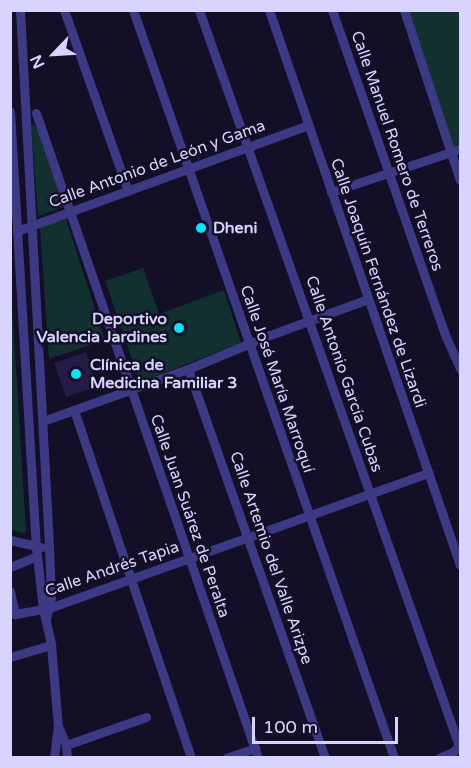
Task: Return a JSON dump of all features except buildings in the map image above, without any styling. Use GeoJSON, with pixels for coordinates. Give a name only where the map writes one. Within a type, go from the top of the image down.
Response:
{"type":"FeatureCollection","features":[{"type":"Feature","properties":{"kind":"street"},"geometry":{"type":"LineString","coordinates":[[20,10],[49,546],[46,619],[51,645],[58,726],[54,758]]}},
{"type":"Feature","properties":{"kind":"street"},"geometry":{"type":"LineString","coordinates":[[64,10],[128,191]]}},
{"type":"Feature","properties":{"kind":"street","name":"Calle José María Marroquí"},"geometry":{"type":"LineString","coordinates":[[133,10],[394,758]]}},
{"type":"Feature","properties":{"kind":"street","name":"Calle Antonio García Cubas"},"geometry":{"type":"LineString","coordinates":[[199,10],[249,147],[458,748],[439,758]]}},
{"type":"Feature","properties":{"kind":"street","name":"Calle Joaquín Fernández de Lizardi"},"geometry":{"type":"LineString","coordinates":[[268,10],[460,565]]}},
{"type":"Feature","properties":{"kind":"street","name":"Calle Manuel Romero de Terreros"},"geometry":{"type":"LineString","coordinates":[[332,10],[446,337],[460,369]]}},
{"type":"Feature","properties":{"kind":"street"},"geometry":{"type":"LineString","coordinates":[[404,10],[456,151],[460,180]]}},
{"type":"Feature","properties":{"kind":"street"},"geometry":{"type":"LineString","coordinates":[[10,111],[36,551],[46,609]]}},
{"type":"Feature","properties":{"kind":"street","name":"Calle Juan Suárez de Peralta"},"geometry":{"type":"LineString","coordinates":[[36,113],[256,753]]}},
{"type":"Feature","properties":{"kind":"street","name":"Calle Antonio de León y Gama"},"geometry":{"type":"LineString","coordinates":[[17,231],[308,125]]}},
{"type":"Feature","properties":{"kind":"street"},"geometry":{"type":"LineString","coordinates":[[331,192],[456,151]]}},
{"type":"Feature","properties":{"kind":"street"},"geometry":{"type":"LineString","coordinates":[[43,421],[188,369],[309,319],[368,299]]}},
{"type":"Feature","properties":{"kind":"street","name":"Calle Artemio del Valle Arizpe"},"geometry":{"type":"LineString","coordinates":[[188,369],[325,758]]}},
{"type":"Feature","properties":{"kind":"street"},"geometry":{"type":"LineString","coordinates":[[74,410],[190,758]]}},
{"type":"Feature","properties":{"kind":"street","name":"Calle Andrés Tapia"},"geometry":{"type":"LineString","coordinates":[[10,591],[15,614],[46,609],[429,473]]}},
{"type":"Feature","properties":{"kind":"street"},"geometry":{"type":"LineString","coordinates":[[10,540],[36,551]]}},
{"type":"Feature","properties":{"kind":"street"},"geometry":{"type":"LineString","coordinates":[[10,567],[49,546]]}},
{"type":"Feature","properties":{"kind":"street"},"geometry":{"type":"LineString","coordinates":[[10,657],[51,645]]}},
{"type":"Feature","properties":{"kind":"street"},"geometry":{"type":"LineString","coordinates":[[66,745],[146,717]]}},
{"type":"Feature","properties":{"kind":"street"},"geometry":{"type":"LineString","coordinates":[[58,726],[66,745],[67,758]]}},
{"type":"Feature","properties":{"kind":"street"},"geometry":{"type":"LineString","coordinates":[[226,758],[256,753]]}},
{"type":"Feature","properties":{"kind":"green space"},"geometry":{"type":"Polygon","coordinates":[[[408,11],[460,11],[460,146],[453,148],[408,11]]]}},
{"type":"Feature","properties":{"kind":"green space"},"geometry":{"type":"Polygon","coordinates":[[[31,123],[41,133],[64,207],[38,216],[31,123]]]}},
{"type":"Feature","properties":{"kind":"green space"},"geometry":{"type":"Polygon","coordinates":[[[66,219],[105,340],[49,359],[40,227],[66,219]]]}},
{"type":"Feature","properties":{"kind":"green space","name":"Deportivo Valencia Jardines"},"geometry":{"type":"Polygon","coordinates":[[[143,268],[159,314],[224,290],[241,343],[140,382],[105,281],[143,268]]]}},
{"type":"Feature","properties":{"kind":"green space"},"geometry":{"type":"Polygon","coordinates":[[[10,272],[26,531],[23,533],[10,530],[10,272]]]}},
{"type":"Feature","properties":{"kind":"place","name":"Dheni"},"geometry":{"type":"Point","coordinates":[201,228]}},
{"type":"Feature","properties":{"kind":"place","name":"Deportivo Valencia Jardines"},"geometry":{"type":"Point","coordinates":[179,328]}},
{"type":"Feature","properties":{"kind":"place","name":"Clínica de Medicina Familiar 3"},"geometry":{"type":"Point","coordinates":[76,374]}}]}
